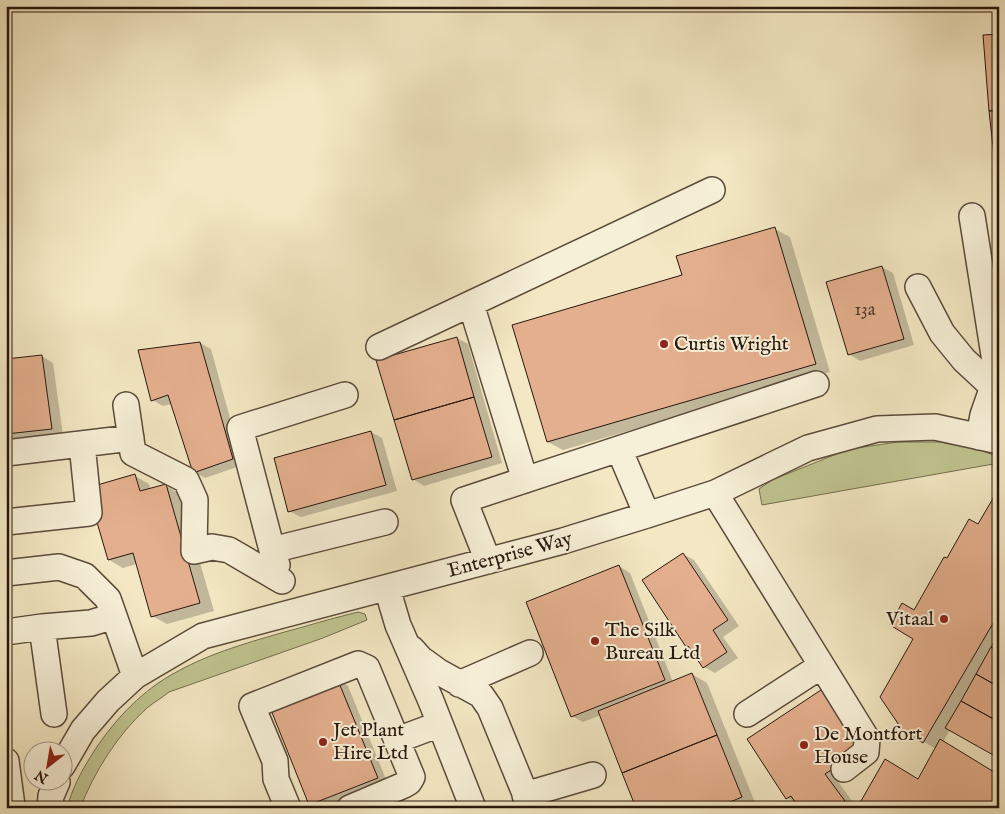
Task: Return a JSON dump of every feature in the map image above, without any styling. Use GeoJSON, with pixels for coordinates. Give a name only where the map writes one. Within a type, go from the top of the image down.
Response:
{"type":"FeatureCollection","features":[{"type":"Feature","properties":{"kind":"street"},"geometry":{"type":"LineString","coordinates":[[379,347],[712,190]]}},
{"type":"Feature","properties":{"kind":"street"},"geometry":{"type":"LineString","coordinates":[[972,216],[996,377],[983,415],[989,439]]}},
{"type":"Feature","properties":{"kind":"street"},"geometry":{"type":"LineString","coordinates":[[918,287],[942,333],[964,360],[996,377]]}},
{"type":"Feature","properties":{"kind":"street"},"geometry":{"type":"LineString","coordinates":[[471,304],[524,480]]}},
{"type":"Feature","properties":{"kind":"street"},"geometry":{"type":"LineString","coordinates":[[488,560],[464,500],[816,384]]}},
{"type":"Feature","properties":{"kind":"street"},"geometry":{"type":"LineString","coordinates":[[292,613],[272,550],[240,428],[346,395]]}},
{"type":"Feature","properties":{"kind":"street"},"geometry":{"type":"LineString","coordinates":[[126,405],[133,453],[186,480],[195,500],[194,551],[212,547],[229,550],[282,581]]}},
{"type":"Feature","properties":{"kind":"street","name":"Enterprise Way"},"geometry":{"type":"LineString","coordinates":[[72,749],[83,730],[108,701],[135,676],[203,636],[563,541],[714,493],[808,448],[876,429],[935,427],[989,439]]}},
{"type":"Feature","properties":{"kind":"street"},"geometry":{"type":"LineString","coordinates":[[6,453],[131,438]]}},
{"type":"Feature","properties":{"kind":"street"},"geometry":{"type":"LineString","coordinates":[[6,522],[89,513],[82,444]]}},
{"type":"Feature","properties":{"kind":"street"},"geometry":{"type":"LineString","coordinates":[[619,449],[647,515]]}},
{"type":"Feature","properties":{"kind":"street"},"geometry":{"type":"LineString","coordinates":[[714,493],[866,739],[866,752],[844,769]]}},
{"type":"Feature","properties":{"kind":"street"},"geometry":{"type":"LineString","coordinates":[[272,550],[385,522]]}},
{"type":"Feature","properties":{"kind":"street"},"geometry":{"type":"LineString","coordinates":[[6,573],[58,567],[85,576],[108,599],[135,676]]}},
{"type":"Feature","properties":{"kind":"street"},"geometry":{"type":"LineString","coordinates":[[387,588],[398,625],[431,701],[473,808]]}},
{"type":"Feature","properties":{"kind":"street"},"geometry":{"type":"LineString","coordinates":[[6,632],[90,623],[114,616]]}},
{"type":"Feature","properties":{"kind":"street"},"geometry":{"type":"LineString","coordinates":[[42,627],[54,714]]}},
{"type":"Feature","properties":{"kind":"street"},"geometry":{"type":"LineString","coordinates":[[405,641],[421,659],[439,672],[481,695],[490,708],[528,801],[593,775]]}},
{"type":"Feature","properties":{"kind":"street"},"geometry":{"type":"LineString","coordinates":[[459,684],[530,653]]}},
{"type":"Feature","properties":{"kind":"street"},"geometry":{"type":"LineString","coordinates":[[288,808],[276,778],[275,762],[252,706],[358,664],[367,668],[412,777],[404,785],[350,808]]}},
{"type":"Feature","properties":{"kind":"street"},"geometry":{"type":"LineString","coordinates":[[747,714],[820,666]]}},
{"type":"Feature","properties":{"kind":"street"},"geometry":{"type":"LineString","coordinates":[[398,740],[440,724]]}},
{"type":"Feature","properties":{"kind":"street"},"geometry":{"type":"LineString","coordinates":[[6,762],[12,806]]}},
{"type":"Feature","properties":{"kind":"street"},"geometry":{"type":"LineString","coordinates":[[50,808],[53,792]]}},
{"type":"Feature","properties":{"kind":"green space"},"geometry":{"type":"Polygon","coordinates":[[[898,442],[941,442],[977,449],[999,457],[999,463],[762,505],[759,489],[772,480],[849,449],[898,442]]]}},
{"type":"Feature","properties":{"kind":"green space"},"geometry":{"type":"Polygon","coordinates":[[[358,612],[365,614],[367,620],[323,638],[169,692],[147,708],[126,730],[100,767],[80,808],[67,808],[80,774],[91,756],[116,721],[147,691],[171,675],[197,662],[224,651],[358,612]]]}},
{"type":"Feature","properties":{"kind":"building"},"geometry":{"type":"Polygon","coordinates":[[[999,34],[999,110],[989,111],[983,35],[999,34]]]}},
{"type":"Feature","properties":{"kind":"building"},"geometry":{"type":"Polygon","coordinates":[[[999,110],[999,147],[993,147],[989,111],[999,110]]]}},
{"type":"Feature","properties":{"kind":"building"},"geometry":{"type":"Polygon","coordinates":[[[993,147],[999,147],[999,183],[996,183],[993,147]]]}},
{"type":"Feature","properties":{"kind":"building"},"geometry":{"type":"Polygon","coordinates":[[[996,183],[999,183],[999,215],[996,183]]]}},
{"type":"Feature","properties":{"kind":"building","name":"Curtis Wright"},"geometry":{"type":"Polygon","coordinates":[[[775,227],[816,364],[547,442],[512,325],[682,275],[676,256],[775,227]]]}},
{"type":"Feature","properties":{"kind":"building"},"geometry":{"type":"Polygon","coordinates":[[[882,266],[904,339],[848,355],[826,282],[882,266]]]}},
{"type":"Feature","properties":{"kind":"building"},"geometry":{"type":"Polygon","coordinates":[[[457,337],[474,397],[394,420],[376,360],[457,337]]]}},
{"type":"Feature","properties":{"kind":"building"},"geometry":{"type":"Polygon","coordinates":[[[200,342],[233,459],[193,473],[168,395],[151,401],[138,350],[200,342]]]}},
{"type":"Feature","properties":{"kind":"building"},"geometry":{"type":"Polygon","coordinates":[[[42,355],[52,429],[6,434],[6,359],[42,355]]]}},
{"type":"Feature","properties":{"kind":"building"},"geometry":{"type":"Polygon","coordinates":[[[474,397],[492,457],[412,480],[394,420],[474,397]]]}},
{"type":"Feature","properties":{"kind":"building"},"geometry":{"type":"Polygon","coordinates":[[[371,431],[386,485],[288,512],[274,458],[371,431]]]}},
{"type":"Feature","properties":{"kind":"building"},"geometry":{"type":"Polygon","coordinates":[[[135,474],[140,491],[166,484],[200,603],[151,617],[133,553],[108,560],[87,488],[135,474]]]}},
{"type":"Feature","properties":{"kind":"building","name":"Vitaal"},"geometry":{"type":"Polygon","coordinates":[[[995,495],[999,498],[999,613],[923,743],[903,731],[880,697],[913,639],[890,625],[902,603],[914,610],[944,557],[947,558],[969,519],[978,524],[995,495]]]}},
{"type":"Feature","properties":{"kind":"building"},"geometry":{"type":"Polygon","coordinates":[[[683,553],[728,620],[713,630],[727,652],[703,668],[688,646],[686,647],[642,580],[683,553]]]}},
{"type":"Feature","properties":{"kind":"building","name":"The Silk Bureau Ltd"},"geometry":{"type":"Polygon","coordinates":[[[619,565],[665,680],[571,717],[526,602],[619,565]]]}},
{"type":"Feature","properties":{"kind":"building"},"geometry":{"type":"Polygon","coordinates":[[[999,634],[999,652],[991,647],[999,634]]]}},
{"type":"Feature","properties":{"kind":"building"},"geometry":{"type":"Polygon","coordinates":[[[991,647],[999,652],[999,687],[976,674],[991,647]]]}},
{"type":"Feature","properties":{"kind":"building"},"geometry":{"type":"Polygon","coordinates":[[[692,673],[717,735],[622,773],[598,711],[692,673]]]}},
{"type":"Feature","properties":{"kind":"building"},"geometry":{"type":"Polygon","coordinates":[[[976,674],[999,687],[999,722],[961,701],[976,674]]]}},
{"type":"Feature","properties":{"kind":"building","name":"Jet Plant Hire Ltd"},"geometry":{"type":"Polygon","coordinates":[[[337,678],[378,778],[309,805],[269,705],[337,678]]]}},
{"type":"Feature","properties":{"kind":"building","name":"De Montfort House"},"geometry":{"type":"Polygon","coordinates":[[[821,690],[861,751],[825,774],[845,801],[835,808],[799,808],[791,796],[786,799],[747,739],[821,690]]]}},
{"type":"Feature","properties":{"kind":"building"},"geometry":{"type":"Polygon","coordinates":[[[961,701],[999,722],[999,750],[995,756],[945,728],[961,701]]]}},
{"type":"Feature","properties":{"kind":"building"},"geometry":{"type":"Polygon","coordinates":[[[717,735],[742,797],[716,808],[636,808],[622,773],[717,735]]]}},
{"type":"Feature","properties":{"kind":"building"},"geometry":{"type":"Polygon","coordinates":[[[940,739],[999,775],[999,792],[994,800],[999,808],[857,808],[885,759],[918,779],[940,739]]]}},
{"type":"Feature","properties":{"kind":"place","name":"Curtis Wright"},"geometry":{"type":"Point","coordinates":[664,344]}},
{"type":"Feature","properties":{"kind":"place","name":"Vitaal"},"geometry":{"type":"Point","coordinates":[944,619]}},
{"type":"Feature","properties":{"kind":"place","name":"The Silk Bureau Ltd"},"geometry":{"type":"Point","coordinates":[595,641]}},
{"type":"Feature","properties":{"kind":"place","name":"Jet Plant Hire Ltd"},"geometry":{"type":"Point","coordinates":[323,742]}},
{"type":"Feature","properties":{"kind":"place","name":"De Montfort House"},"geometry":{"type":"Point","coordinates":[804,745]}}]}
